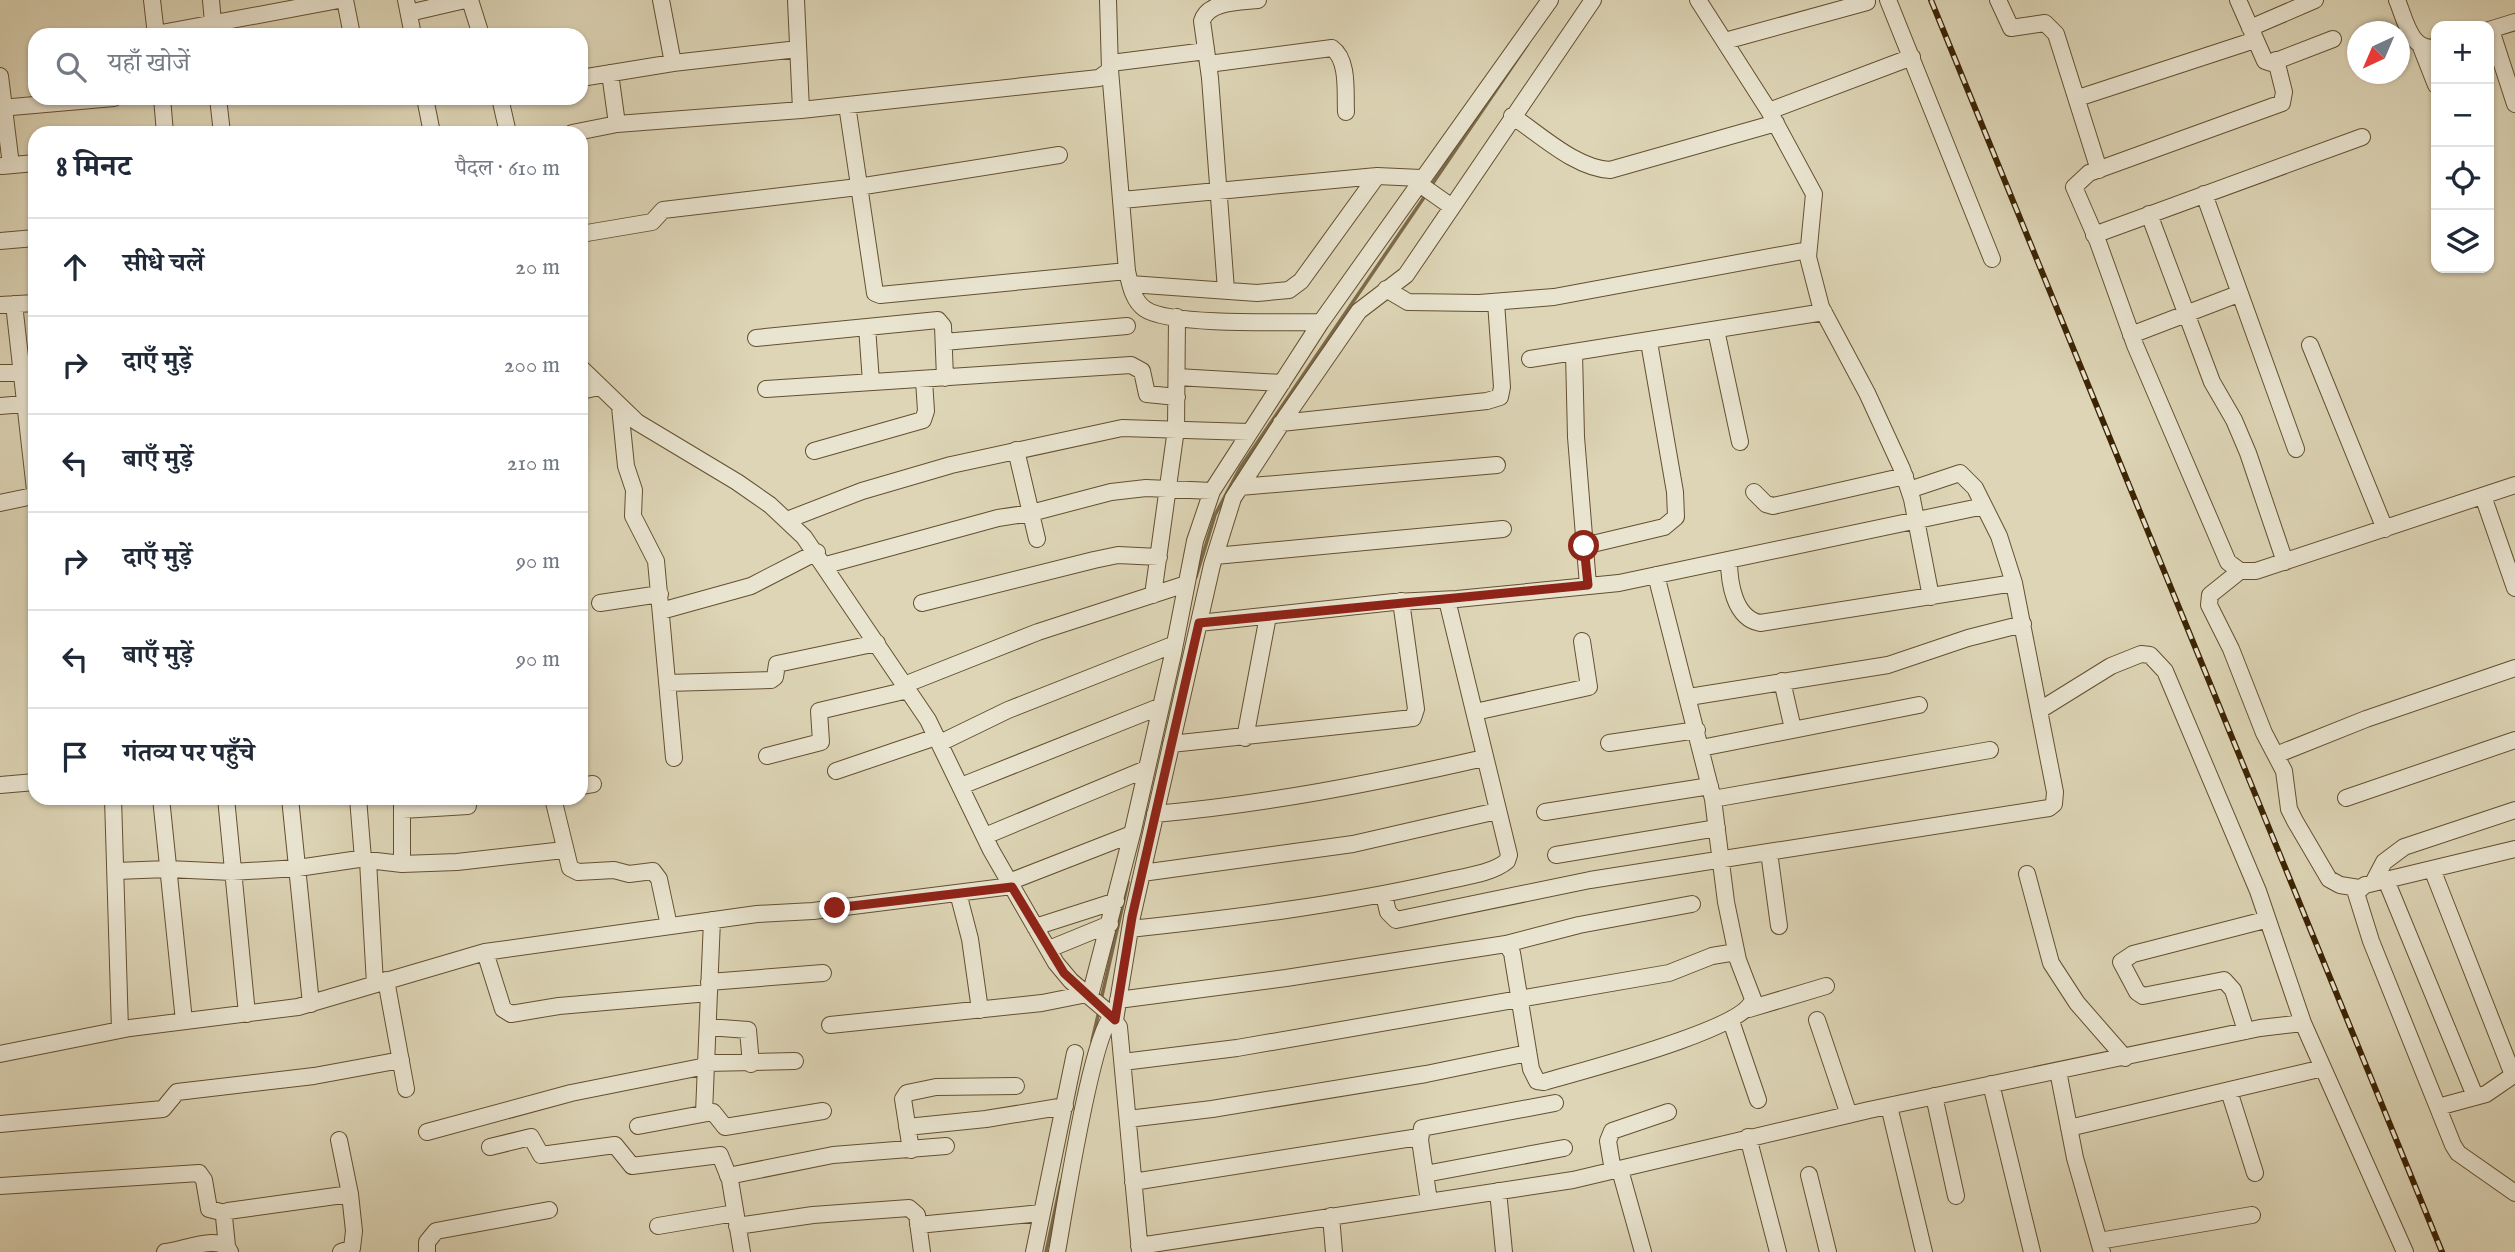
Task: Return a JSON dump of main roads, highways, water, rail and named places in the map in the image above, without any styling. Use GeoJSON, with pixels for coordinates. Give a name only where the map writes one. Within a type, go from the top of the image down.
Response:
{"type":"FeatureCollection","features":[{"type":"Feature","properties":{"kind":"waterway"},"geometry":{"type":"LineString","coordinates":[[1431,186],[1527,45]]}},
{"type":"Feature","properties":{"kind":"waterway"},"geometry":{"type":"LineString","coordinates":[[1196,577],[1215,515],[1240,468],[1425,196]]}},
{"type":"Feature","properties":{"kind":"waterway"},"geometry":{"type":"LineString","coordinates":[[1101,1000],[1128,882]]}},
{"type":"Feature","properties":{"kind":"waterway"},"geometry":{"type":"LineString","coordinates":[[1092,1041],[1099,1011]]}},
{"type":"Feature","properties":{"kind":"waterway"},"geometry":{"type":"LineString","coordinates":[[1046,1252],[1061,1182]]}},
{"type":"Feature","properties":{"kind":"railway"},"geometry":{"type":"LineString","coordinates":[[1931,0],[2442,1252]]}}]}
